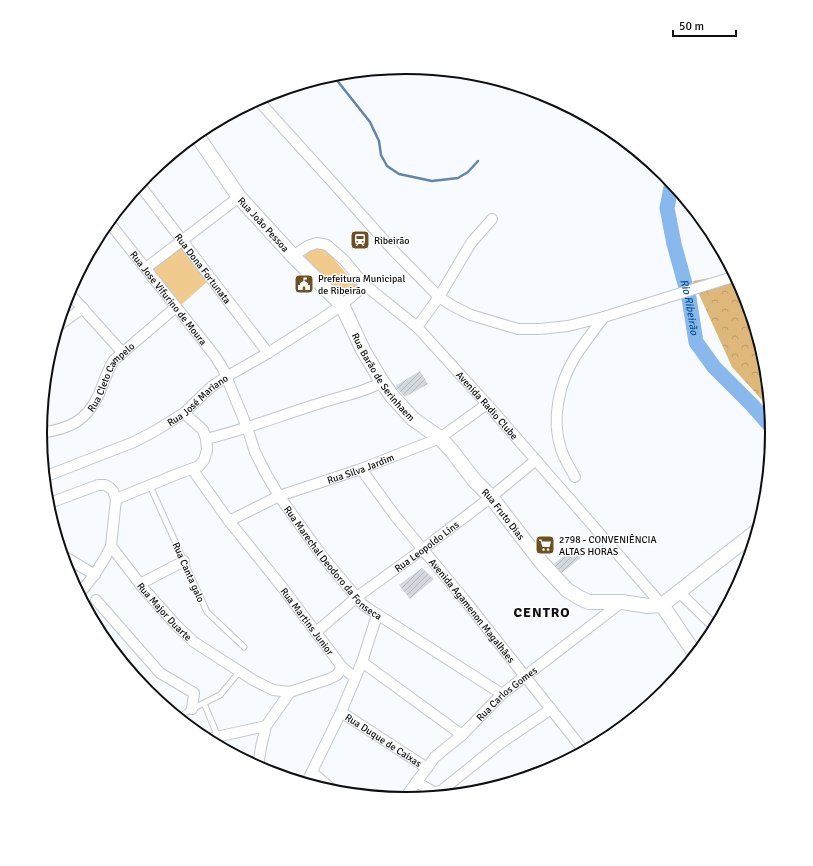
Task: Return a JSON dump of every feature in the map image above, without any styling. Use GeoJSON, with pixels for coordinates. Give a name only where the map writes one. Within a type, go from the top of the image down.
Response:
{"type":"FeatureCollection","features":[{"type":"Feature","properties":{"kind":"street"},"geometry":{"type":"LineString","coordinates":[[262,104],[392,249],[439,297],[471,315],[518,329],[540,329],[568,326],[604,317],[731,278]]}},
{"type":"Feature","properties":{"kind":"street","name":"Rua João Pessoa"},"geometry":{"type":"LineString","coordinates":[[200,139],[239,197],[293,256],[342,305]]}},
{"type":"Feature","properties":{"kind":"street","name":"Rua Dona Fortunata"},"geometry":{"type":"LineString","coordinates":[[143,189],[268,353]]}},
{"type":"Feature","properties":{"kind":"street"},"geometry":{"type":"LineString","coordinates":[[146,268],[239,197]]}},
{"type":"Feature","properties":{"kind":"street"},"geometry":{"type":"LineString","coordinates":[[417,327],[439,297],[471,243],[492,219]]}},
{"type":"Feature","properties":{"kind":"street","name":"Rua Jose Vifurino de Moura"},"geometry":{"type":"LineString","coordinates":[[112,227],[215,356],[224,369],[226,377]]}},
{"type":"Feature","properties":{"kind":"street","name":"Avenida Radio Clube"},"geometry":{"type":"LineString","coordinates":[[293,256],[308,246],[317,243],[327,245],[344,260],[365,285],[417,327],[487,404],[662,604]]}},
{"type":"Feature","properties":{"kind":"street","name":"Rua José Mariano"},"geometry":{"type":"LineString","coordinates":[[50,475],[134,442],[155,431],[184,413],[211,387],[268,353],[342,305],[365,285]]}},
{"type":"Feature","properties":{"kind":"street"},"geometry":{"type":"LineString","coordinates":[[73,297],[122,352]]}},
{"type":"Feature","properties":{"kind":"street","name":"Rua Barão de Serinhaem"},"geometry":{"type":"LineString","coordinates":[[342,305],[363,350],[382,382],[400,406],[413,419],[440,438]]}},
{"type":"Feature","properties":{"kind":"street","name":"Rua Cleto Campelo"},"geometry":{"type":"LineString","coordinates":[[47,432],[74,424],[87,413],[98,395],[109,368],[122,352],[176,307]]}},
{"type":"Feature","properties":{"kind":"street"},"geometry":{"type":"LineString","coordinates":[[65,321],[83,308]]}},
{"type":"Feature","properties":{"kind":"street"},"geometry":{"type":"LineString","coordinates":[[575,477],[561,450],[557,428],[557,412],[567,372],[578,353],[604,317]]}},
{"type":"Feature","properties":{"kind":"street","name":"Rua Marechal Deodoro da Fonseca"},"geometry":{"type":"LineString","coordinates":[[226,377],[247,427],[255,452],[264,472],[278,496],[323,557],[369,610],[502,694]]}},
{"type":"Feature","properties":{"kind":"street"},"geometry":{"type":"LineString","coordinates":[[206,439],[327,401],[368,390],[382,382]]}},
{"type":"Feature","properties":{"kind":"street","name":"Rua Silva Jardim"},"geometry":{"type":"LineString","coordinates":[[229,521],[278,496],[362,469],[440,438],[487,404]]}},
{"type":"Feature","properties":{"kind":"street"},"geometry":{"type":"LineString","coordinates":[[116,499],[199,466],[204,460],[207,450],[203,430],[184,413]]}},
{"type":"Feature","properties":{"kind":"street","name":"Rua Fruto Dias"},"geometry":{"type":"LineString","coordinates":[[440,438],[474,480],[491,497],[542,562],[567,590],[590,602],[622,602],[648,606],[662,604]]}},
{"type":"Feature","properties":{"kind":"street","name":"Rua Leopoldo Lins"},"geometry":{"type":"LineString","coordinates":[[316,632],[357,596],[491,497],[536,460]]}},
{"type":"Feature","properties":{"kind":"street","name":"Rua Martins Junior"},"geometry":{"type":"LineString","coordinates":[[192,469],[229,521],[282,587],[342,667],[355,678]]}},
{"type":"Feature","properties":{"kind":"street","name":"Avenida Agamenon Magalhães"},"geometry":{"type":"LineString","coordinates":[[362,469],[396,517],[526,677],[580,747]]}},
{"type":"Feature","properties":{"kind":"street"},"geometry":{"type":"LineString","coordinates":[[54,501],[98,485],[105,485],[109,487],[113,491],[116,499],[111,546],[95,575],[83,589]]}},
{"type":"Feature","properties":{"kind":"street"},"geometry":{"type":"LineString","coordinates":[[693,651],[662,604],[751,535]]}},
{"type":"Feature","properties":{"kind":"street","name":"Rua Major Duarte"},"geometry":{"type":"LineString","coordinates":[[111,546],[168,618],[194,642],[253,680],[272,690],[290,692],[329,679],[337,675],[342,667]]}},
{"type":"Feature","properties":{"kind":"street"},"geometry":{"type":"LineString","coordinates":[[70,560],[95,575]]}},
{"type":"Feature","properties":{"kind":"street"},"geometry":{"type":"LineString","coordinates":[[140,584],[184,561]]}},
{"type":"Feature","properties":{"kind":"street"},"geometry":{"type":"LineString","coordinates":[[679,592],[711,623]]}},
{"type":"Feature","properties":{"kind":"street"},"geometry":{"type":"LineString","coordinates":[[96,600],[160,673],[194,693],[192,709]]}},
{"type":"Feature","properties":{"kind":"street","name":"Rua Carlos Gomes"},"geometry":{"type":"LineString","coordinates":[[409,792],[435,758],[462,735],[502,694],[622,602]]}},
{"type":"Feature","properties":{"kind":"street"},"geometry":{"type":"LineString","coordinates":[[309,779],[362,662],[377,615]]}},
{"type":"Feature","properties":{"kind":"street"},"geometry":{"type":"LineString","coordinates":[[362,662],[462,735]]}},
{"type":"Feature","properties":{"kind":"street"},"geometry":{"type":"LineString","coordinates":[[259,760],[266,726],[290,692]]}},
{"type":"Feature","properties":{"kind":"street"},"geometry":{"type":"LineString","coordinates":[[442,790],[498,745],[551,709]]}},
{"type":"Feature","properties":{"kind":"street","name":"Rua Duque de Caixas"},"geometry":{"type":"LineString","coordinates":[[340,712],[427,768]]}},
{"type":"Feature","properties":{"kind":"street"},"geometry":{"type":"LineString","coordinates":[[218,737],[266,726]]}},
{"type":"Feature","properties":{"kind":"street"},"geometry":{"type":"LineString","coordinates":[[312,772],[325,783]]}},
{"type":"Feature","properties":{"kind":"street"},"geometry":{"type":"LineString","coordinates":[[416,782],[433,792]]}},
{"type":"Feature","properties":{"kind":"lane","name":"Rua Canta galo"},"geometry":{"type":"LineString","coordinates":[[150,486],[207,612],[244,647]]}},
{"type":"Feature","properties":{"kind":"lane"},"geometry":{"type":"LineString","coordinates":[[184,715],[220,695],[240,671]]}},
{"type":"Feature","properties":{"kind":"lane"},"geometry":{"type":"LineString","coordinates":[[204,703],[218,737]]}},
{"type":"Feature","properties":{"kind":"shaded area"},"geometry":{"type":"Polygon","coordinates":[[[180,246],[207,282],[181,305],[153,269],[180,246]]]}},
{"type":"Feature","properties":{"kind":"shaded area"},"geometry":{"type":"Polygon","coordinates":[[[317,246],[328,252],[357,286],[347,292],[336,292],[304,257],[307,252],[317,246]]]}},
{"type":"Feature","properties":{"kind":"green space"},"geometry":{"type":"Polygon","coordinates":[[[729,275],[739,295],[754,340],[763,386],[765,404],[732,367],[693,281],[729,275]]]}},
{"type":"Feature","properties":{"kind":"building"},"geometry":{"type":"Polygon","coordinates":[[[420,371],[428,384],[405,397],[395,386],[420,371]]]}},
{"type":"Feature","properties":{"kind":"building"},"geometry":{"type":"Polygon","coordinates":[[[575,547],[583,556],[562,573],[554,564],[575,547]]]}},
{"type":"Feature","properties":{"kind":"building"},"geometry":{"type":"Polygon","coordinates":[[[422,568],[434,579],[410,599],[399,585],[422,568]]]}},
{"type":"Feature","properties":{"kind":"waterway"},"geometry":{"type":"LineString","coordinates":[[337,80],[370,122],[379,141],[381,155],[387,166],[399,174],[432,181],[458,178],[468,172],[478,161]]}},
{"type":"Feature","properties":{"kind":"waterway","name":"Rio Ribeirão"},"geometry":{"type":"LineString","coordinates":[[671,189],[667,208],[674,244],[689,298],[696,342],[714,367],[765,420]]}},
{"type":"Feature","properties":{"kind":"place","name":"Ribeirão"},"geometry":{"type":"Point","coordinates":[360,240]}},
{"type":"Feature","properties":{"kind":"place","name":"Prefeitura Municipal de Ribeirão"},"geometry":{"type":"Point","coordinates":[304,284]}},
{"type":"Feature","properties":{"kind":"place","name":"2798 - CONVENIÊNCIA ALTAS HORAS"},"geometry":{"type":"Point","coordinates":[545,545]}},
{"type":"Feature","properties":{"kind":"district","name":"CENTRO"},"geometry":{"type":"Point","coordinates":[542,612]}}]}
